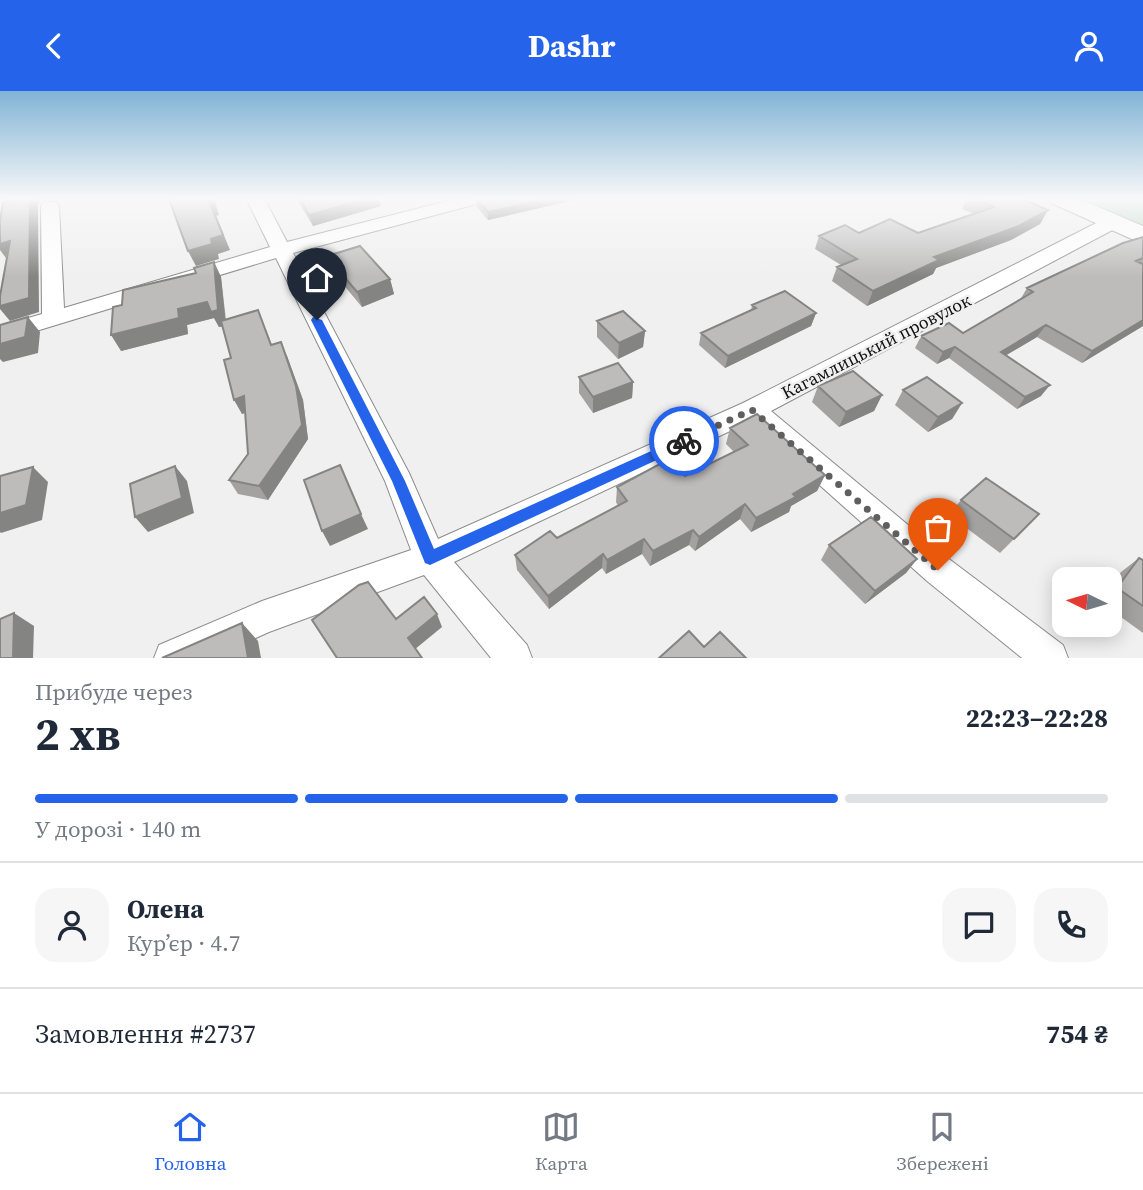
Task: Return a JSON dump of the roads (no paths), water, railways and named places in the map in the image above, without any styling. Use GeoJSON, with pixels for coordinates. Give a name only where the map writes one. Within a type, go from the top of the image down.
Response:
{"type":"FeatureCollection","features":[{"type":"Feature","properties":{"kind":"street"},"geometry":{"type":"LineString","coordinates":[[50,224],[53,318]]}},
{"type":"Feature","properties":{"kind":"street"},"geometry":{"type":"LineString","coordinates":[[268,224],[399,481],[430,558],[514,658]]}},
{"type":"Feature","properties":{"kind":"street"},"geometry":{"type":"LineString","coordinates":[[0,334],[281,250],[378,224]]}},
{"type":"Feature","properties":{"kind":"street","name":"Кагамлицький провулок"},"geometry":{"type":"LineString","coordinates":[[172,658],[262,618],[430,558],[752,410],[1108,224]]}},
{"type":"Feature","properties":{"kind":"street"},"geometry":{"type":"LineString","coordinates":[[1118,224],[1143,236]]}},
{"type":"Feature","properties":{"kind":"street"},"geometry":{"type":"LineString","coordinates":[[752,410],[938,570],[1050,658]]}}]}
